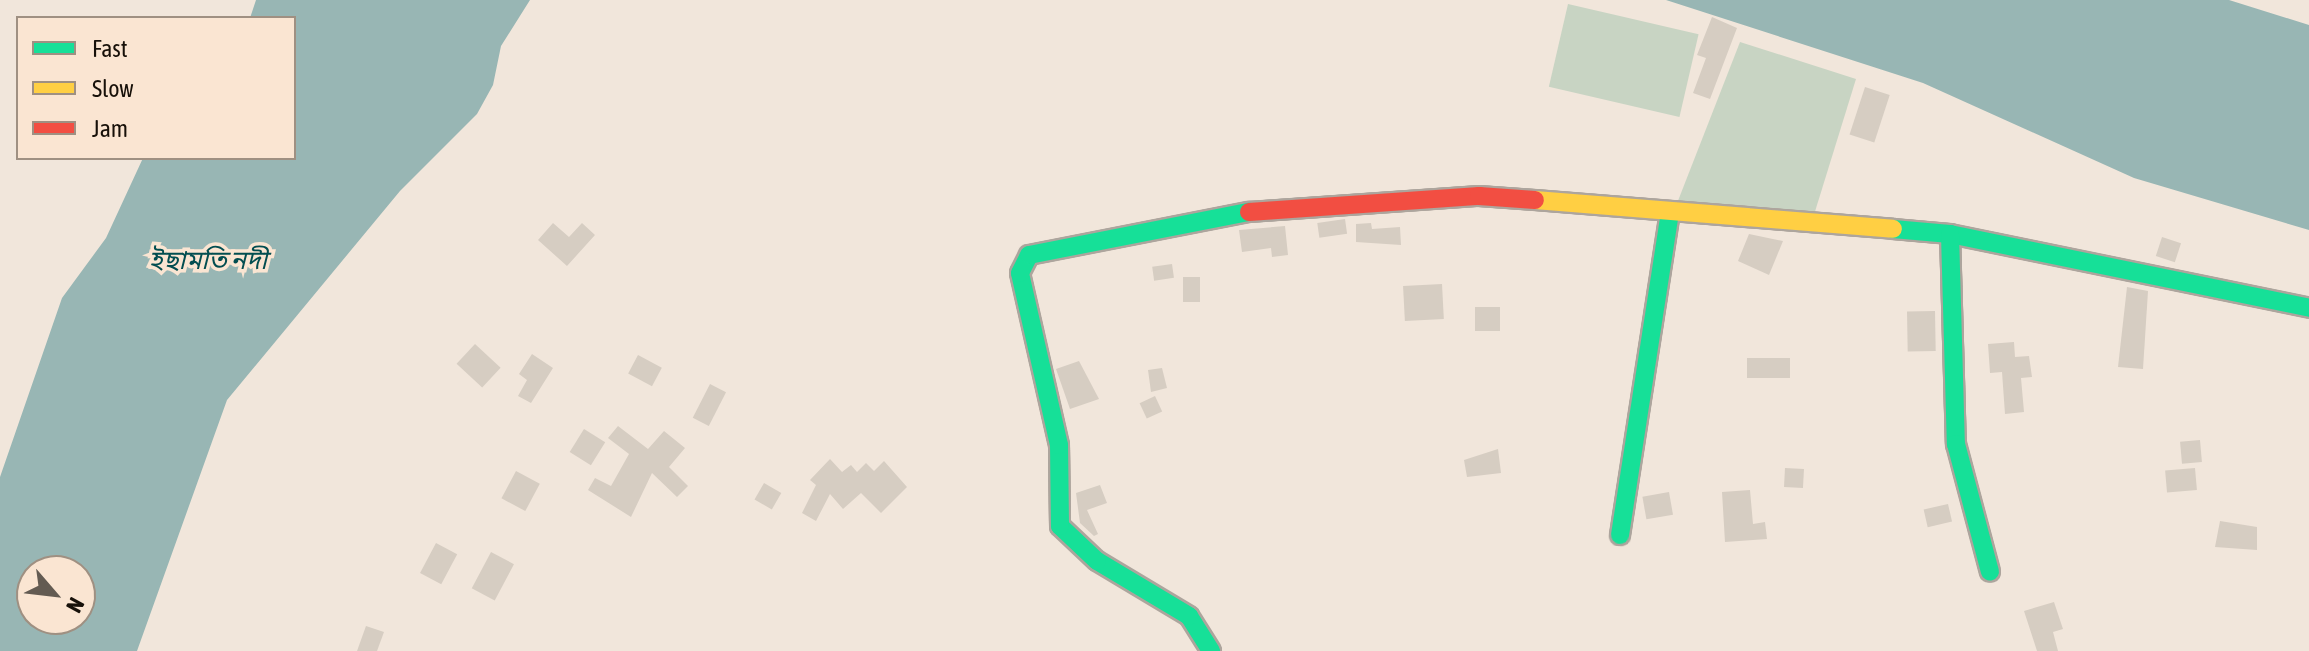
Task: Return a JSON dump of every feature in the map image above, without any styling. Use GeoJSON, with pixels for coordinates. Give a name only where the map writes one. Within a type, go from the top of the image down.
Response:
{"type":"FeatureCollection","features":[{"type":"Feature","properties":{"kind":"street"},"geometry":{"type":"LineString","coordinates":[[1211,651],[1189,616],[1097,561],[1060,526],[1059,445],[1021,293],[1023,260],[1196,219],[1304,205],[1479,196],[1950,234],[2309,308]]}},
{"type":"Feature","properties":{"kind":"street"},"geometry":{"type":"LineString","coordinates":[[1620,535],[1670,212]]}},
{"type":"Feature","properties":{"kind":"street"},"geometry":{"type":"LineString","coordinates":[[1950,234],[1956,444],[1990,572]]}},
{"type":"Feature","properties":{"kind":"green space"},"geometry":{"type":"Polygon","coordinates":[[[1568,4],[1699,34],[1679,117],[1549,87],[1568,4]]]}},
{"type":"Feature","properties":{"kind":"green space"},"geometry":{"type":"Polygon","coordinates":[[[1740,42],[1856,79],[1813,218],[1674,211],[1740,42]]]}},
{"type":"Feature","properties":{"kind":"water","name":"ইছামতি নদী"},"geometry":{"type":"Polygon","coordinates":[[[256,0],[530,0],[501,46],[493,85],[477,114],[400,191],[227,400],[137,651],[0,651],[0,477],[62,298],[106,238],[142,160],[296,160],[296,16],[251,16],[256,0]]]}},
{"type":"Feature","properties":{"kind":"water"},"geometry":{"type":"Polygon","coordinates":[[[1666,0],[2229,0],[2309,25],[2309,230],[2134,178],[1923,83],[1666,0]]]}},
{"type":"Feature","properties":{"kind":"building"},"geometry":{"type":"Polygon","coordinates":[[[1712,17],[1737,28],[1710,99],[1693,93],[1706,58],[1697,55],[1712,17]]]}},
{"type":"Feature","properties":{"kind":"building"},"geometry":{"type":"Polygon","coordinates":[[[1865,87],[1890,95],[1874,143],[1850,135],[1865,87]]]}},
{"type":"Feature","properties":{"kind":"building"},"geometry":{"type":"Polygon","coordinates":[[[1345,219],[1347,234],[1319,238],[1317,223],[1345,219]]]}},
{"type":"Feature","properties":{"kind":"building"},"geometry":{"type":"Polygon","coordinates":[[[553,223],[569,237],[582,223],[595,235],[567,266],[538,240],[553,223]]]}},
{"type":"Feature","properties":{"kind":"building"},"geometry":{"type":"Polygon","coordinates":[[[1371,223],[1372,229],[1400,227],[1401,245],[1356,242],[1356,224],[1371,223]]]}},
{"type":"Feature","properties":{"kind":"building"},"geometry":{"type":"Polygon","coordinates":[[[1285,226],[1288,255],[1272,257],[1271,248],[1242,252],[1239,230],[1285,226]]]}},
{"type":"Feature","properties":{"kind":"building"},"geometry":{"type":"Polygon","coordinates":[[[1749,234],[1783,241],[1769,275],[1738,261],[1749,234]]]}},
{"type":"Feature","properties":{"kind":"building"},"geometry":{"type":"Polygon","coordinates":[[[2162,237],[2181,243],[2175,262],[2156,256],[2162,237]]]}},
{"type":"Feature","properties":{"kind":"building"},"geometry":{"type":"Polygon","coordinates":[[[1172,264],[1174,278],[1154,281],[1152,267],[1172,264]]]}},
{"type":"Feature","properties":{"kind":"building"},"geometry":{"type":"Polygon","coordinates":[[[1183,277],[1200,277],[1200,302],[1183,302],[1183,277]]]}},
{"type":"Feature","properties":{"kind":"building"},"geometry":{"type":"Polygon","coordinates":[[[1442,284],[1444,319],[1405,321],[1403,286],[1442,284]]]}},
{"type":"Feature","properties":{"kind":"building"},"geometry":{"type":"Polygon","coordinates":[[[2127,287],[2148,291],[2143,369],[2118,367],[2127,287]]]}},
{"type":"Feature","properties":{"kind":"building"},"geometry":{"type":"Polygon","coordinates":[[[1475,307],[1500,307],[1500,331],[1475,331],[1475,307]]]}},
{"type":"Feature","properties":{"kind":"building"},"geometry":{"type":"Polygon","coordinates":[[[1907,311],[1935,311],[1936,351],[1908,351],[1907,311]]]}},
{"type":"Feature","properties":{"kind":"building"},"geometry":{"type":"Polygon","coordinates":[[[2014,342],[2015,357],[2029,356],[2032,377],[2021,378],[2024,412],[2005,414],[2002,372],[1990,373],[1988,344],[2014,342]]]}},
{"type":"Feature","properties":{"kind":"building"},"geometry":{"type":"Polygon","coordinates":[[[475,344],[501,368],[482,388],[457,364],[475,344]]]}},
{"type":"Feature","properties":{"kind":"building"},"geometry":{"type":"Polygon","coordinates":[[[532,354],[553,368],[531,403],[518,396],[527,380],[519,374],[532,354]]]}},
{"type":"Feature","properties":{"kind":"building"},"geometry":{"type":"Polygon","coordinates":[[[638,355],[662,368],[652,386],[628,374],[638,355]]]}},
{"type":"Feature","properties":{"kind":"building"},"geometry":{"type":"Polygon","coordinates":[[[1747,358],[1790,358],[1790,378],[1747,378],[1747,358]]]}},
{"type":"Feature","properties":{"kind":"building"},"geometry":{"type":"Polygon","coordinates":[[[1079,361],[1099,399],[1070,409],[1056,369],[1079,361]]]}},
{"type":"Feature","properties":{"kind":"building"},"geometry":{"type":"Polygon","coordinates":[[[1162,368],[1167,388],[1151,392],[1148,370],[1162,368]]]}},
{"type":"Feature","properties":{"kind":"building"},"geometry":{"type":"Polygon","coordinates":[[[710,384],[726,392],[709,426],[693,418],[710,384]]]}},
{"type":"Feature","properties":{"kind":"building"},"geometry":{"type":"Polygon","coordinates":[[[1155,396],[1162,411],[1147,419],[1140,403],[1155,396]]]}},
{"type":"Feature","properties":{"kind":"building"},"geometry":{"type":"Polygon","coordinates":[[[618,426],[648,449],[664,431],[685,448],[669,467],[688,486],[677,497],[652,473],[631,517],[588,490],[595,478],[611,486],[629,454],[608,438],[618,426]]]}},
{"type":"Feature","properties":{"kind":"building"},"geometry":{"type":"Polygon","coordinates":[[[584,429],[605,442],[591,465],[570,452],[584,429]]]}},
{"type":"Feature","properties":{"kind":"building"},"geometry":{"type":"Polygon","coordinates":[[[2200,440],[2202,462],[2182,464],[2180,442],[2200,440]]]}},
{"type":"Feature","properties":{"kind":"building"},"geometry":{"type":"Polygon","coordinates":[[[1498,449],[1501,473],[1467,477],[1464,460],[1498,449]]]}},
{"type":"Feature","properties":{"kind":"building"},"geometry":{"type":"Polygon","coordinates":[[[830,459],[842,472],[851,465],[857,472],[866,463],[874,471],[884,461],[907,487],[881,513],[861,493],[843,509],[830,494],[816,521],[802,513],[816,485],[810,480],[830,459]]]}},
{"type":"Feature","properties":{"kind":"building"},"geometry":{"type":"Polygon","coordinates":[[[1785,468],[1804,469],[1803,488],[1784,487],[1785,468]]]}},
{"type":"Feature","properties":{"kind":"building"},"geometry":{"type":"Polygon","coordinates":[[[2195,468],[2197,490],[2167,493],[2165,471],[2195,468]]]}},
{"type":"Feature","properties":{"kind":"building"},"geometry":{"type":"Polygon","coordinates":[[[516,471],[540,484],[525,511],[501,498],[516,471]]]}},
{"type":"Feature","properties":{"kind":"building"},"geometry":{"type":"Polygon","coordinates":[[[764,483],[781,493],[772,509],[754,499],[764,483]]]}},
{"type":"Feature","properties":{"kind":"building"},"geometry":{"type":"Polygon","coordinates":[[[1100,485],[1107,503],[1087,510],[1098,534],[1094,536],[1080,523],[1076,493],[1100,485]]]}},
{"type":"Feature","properties":{"kind":"building"},"geometry":{"type":"Polygon","coordinates":[[[1750,490],[1753,524],[1765,522],[1767,539],[1725,542],[1722,492],[1750,490]]]}},
{"type":"Feature","properties":{"kind":"building"},"geometry":{"type":"Polygon","coordinates":[[[1669,492],[1673,515],[1646,519],[1642,497],[1669,492]]]}},
{"type":"Feature","properties":{"kind":"building"},"geometry":{"type":"Polygon","coordinates":[[[1948,504],[1952,522],[1928,527],[1924,510],[1948,504]]]}},
{"type":"Feature","properties":{"kind":"building"},"geometry":{"type":"Polygon","coordinates":[[[2220,521],[2257,527],[2257,550],[2215,547],[2220,521]]]}},
{"type":"Feature","properties":{"kind":"building"},"geometry":{"type":"Polygon","coordinates":[[[436,543],[457,554],[441,584],[420,573],[436,543]]]}},
{"type":"Feature","properties":{"kind":"building"},"geometry":{"type":"Polygon","coordinates":[[[491,552],[514,564],[495,600],[472,588],[491,552]]]}},
{"type":"Feature","properties":{"kind":"building"},"geometry":{"type":"Polygon","coordinates":[[[2054,602],[2063,629],[2053,632],[2058,651],[2037,651],[2024,611],[2054,602]]]}},
{"type":"Feature","properties":{"kind":"building"},"geometry":{"type":"Polygon","coordinates":[[[366,626],[384,632],[377,651],[357,651],[366,626]]]}},
{"type":"Feature","properties":{"kind":"traffic: fast"},"geometry":{"type":"LineString","coordinates":[[1211,651],[1189,616],[1097,561],[1060,526],[1059,445],[1020,273],[1029,255],[1249,212]]}},
{"type":"Feature","properties":{"kind":"traffic: fast"},"geometry":{"type":"LineString","coordinates":[[1620,535],[1670,212]]}},
{"type":"Feature","properties":{"kind":"traffic: fast"},"geometry":{"type":"LineString","coordinates":[[1893,229],[1950,234],[2309,308]]}},
{"type":"Feature","properties":{"kind":"traffic: fast"},"geometry":{"type":"LineString","coordinates":[[1950,234],[1956,444],[1990,572]]}},
{"type":"Feature","properties":{"kind":"traffic: slow"},"geometry":{"type":"LineString","coordinates":[[1535,200],[1893,229]]}},
{"type":"Feature","properties":{"kind":"traffic: jam"},"geometry":{"type":"LineString","coordinates":[[1249,212],[1479,196],[1535,200]]}}]}
